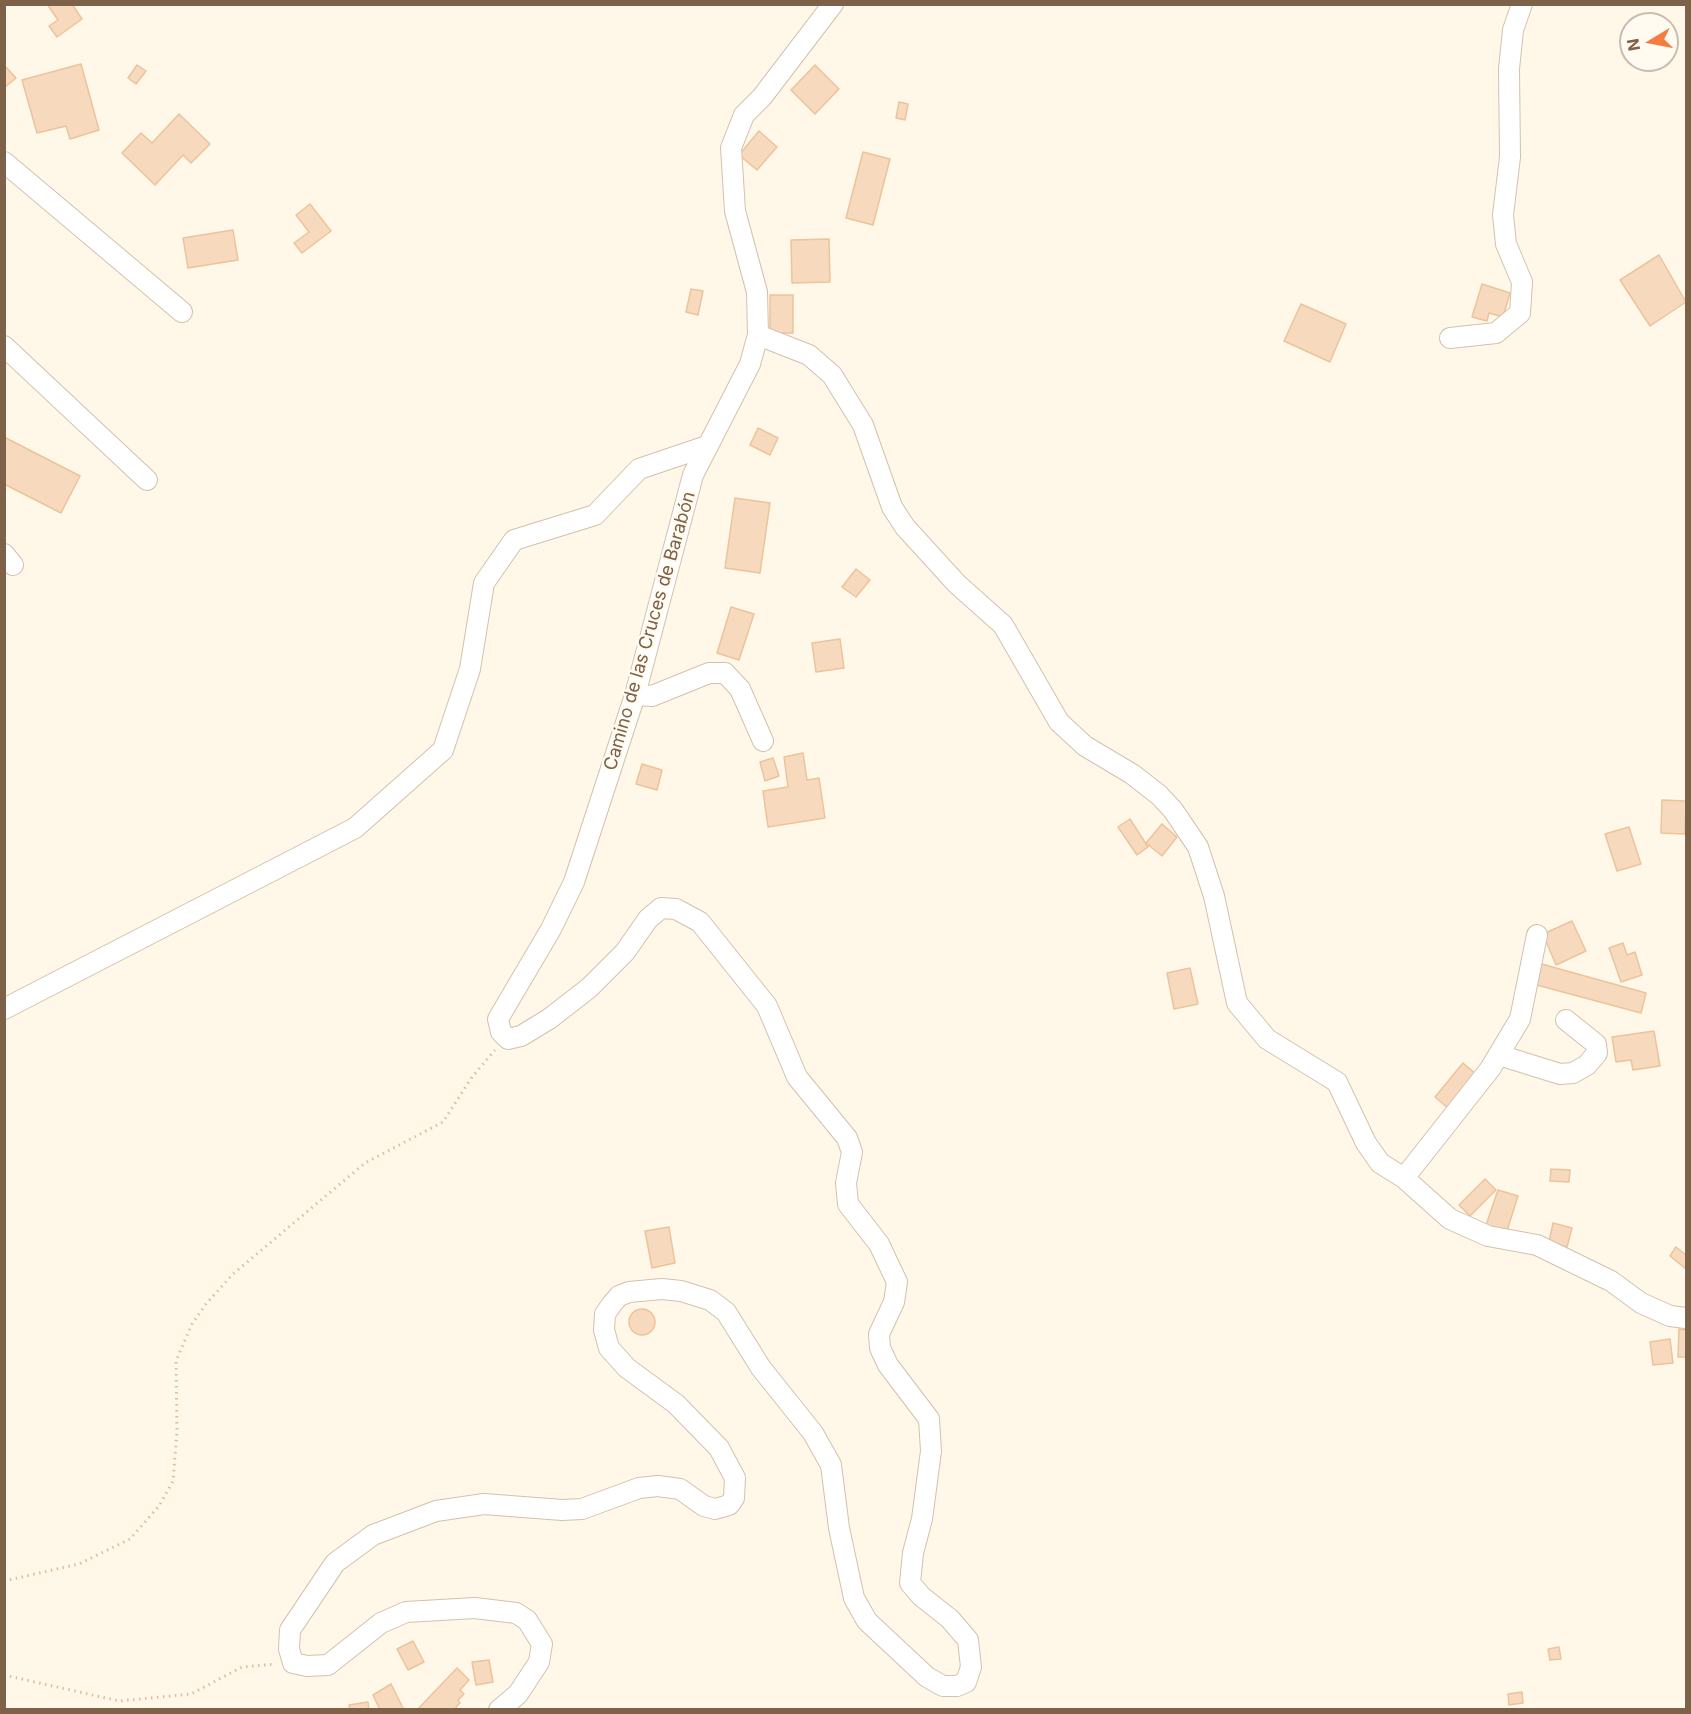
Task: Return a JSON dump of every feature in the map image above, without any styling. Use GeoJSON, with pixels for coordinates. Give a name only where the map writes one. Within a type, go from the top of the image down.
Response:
{"type":"FeatureCollection","features":[{"type":"Feature","properties":{"kind":"street","name":"Camino de las Cruces de Barabón"},"geometry":{"type":"LineString","coordinates":[[508,1039],[501,1032],[498,1020],[551,929],[574,882],[635,695],[693,475],[739,389],[758,335],[757,292],[735,211],[731,148],[744,115],[762,97],[833,4]]}},
{"type":"Feature","properties":{"kind":"street"},"geometry":{"type":"LineString","coordinates":[[1450,338],[1497,333],[1520,313],[1522,282],[1506,244],[1503,215],[1510,157],[1509,69],[1513,30],[1522,4]]}},
{"type":"Feature","properties":{"kind":"street"},"geometry":{"type":"LineString","coordinates":[[4,162],[182,312]]}},
{"type":"Feature","properties":{"kind":"street"},"geometry":{"type":"LineString","coordinates":[[758,335],[809,356],[832,375],[863,425],[892,507],[905,527],[957,584],[1003,625],[1059,722],[1085,746],[1159,795],[1173,810],[1198,847],[1214,896],[1237,1003],[1267,1039],[1337,1082],[1366,1143],[1380,1163],[1404,1179],[1450,1219],[1488,1236],[1537,1245],[1611,1281],[1641,1303],[1670,1316],[1686,1318]]}},
{"type":"Feature","properties":{"kind":"street"},"geometry":{"type":"LineString","coordinates":[[4,346],[147,480]]}},
{"type":"Feature","properties":{"kind":"street"},"geometry":{"type":"LineString","coordinates":[[4,1009],[355,828],[443,750],[470,669],[484,583],[514,540],[595,515],[639,469],[707,446]]}},
{"type":"Feature","properties":{"kind":"street"},"geometry":{"type":"LineString","coordinates":[[635,695],[652,696],[709,673],[725,673],[740,689],[763,741]]}},
{"type":"Feature","properties":{"kind":"street"},"geometry":{"type":"LineString","coordinates":[[499,1710],[518,1694],[539,1662],[542,1644],[527,1620],[516,1613],[475,1608],[406,1612],[381,1623],[328,1665],[307,1666],[293,1663],[289,1649],[290,1630],[334,1563],[373,1534],[436,1511],[484,1504],[562,1510],[582,1509],[639,1488],[658,1486],[680,1489],[704,1506],[715,1509],[729,1505],[734,1498],[735,1478],[719,1448],[676,1404],[627,1368],[609,1348],[604,1330],[605,1314],[612,1304],[629,1292],[662,1289],[681,1291],[710,1300],[726,1312],[761,1368],[813,1433],[831,1465],[839,1528],[854,1598],[867,1621],[927,1677],[943,1686],[957,1686],[966,1682],[970,1667],[968,1640],[950,1619],[921,1596],[910,1583],[931,1451],[929,1419],[893,1372],[880,1348],[879,1334],[894,1302],[897,1282],[879,1244],[848,1204],[846,1184],[852,1152],[847,1138],[797,1077],[767,1006],[700,922],[676,909],[661,909],[648,919],[625,952],[589,988],[521,1036],[508,1039]]}},
{"type":"Feature","properties":{"kind":"street"},"geometry":{"type":"LineString","coordinates":[[1404,1179],[1499,1055],[1520,1019],[1537,935]]}},
{"type":"Feature","properties":{"kind":"street"},"geometry":{"type":"LineString","coordinates":[[1499,1055],[1560,1074],[1574,1073],[1587,1065],[1597,1053],[1596,1044],[1566,1020]]}},
{"type":"Feature","properties":{"kind":"path"},"geometry":{"type":"LineString","coordinates":[[4,1581],[79,1564],[130,1539],[159,1506],[173,1481],[177,1431],[176,1361],[192,1324],[206,1304],[233,1274],[365,1163],[443,1122],[472,1077],[508,1039]]}},
{"type":"Feature","properties":{"kind":"path"},"geometry":{"type":"LineString","coordinates":[[4,1675],[119,1701],[191,1694],[242,1668],[293,1663]]}},
{"type":"Feature","properties":{"kind":"building"},"geometry":{"type":"Polygon","coordinates":[[[47,4],[72,4],[82,19],[57,37],[49,26],[58,20],[47,4]]]}},
{"type":"Feature","properties":{"kind":"building"},"geometry":{"type":"Polygon","coordinates":[[[81,64],[99,130],[70,139],[66,126],[37,133],[22,80],[81,64]]]}},
{"type":"Feature","properties":{"kind":"building"},"geometry":{"type":"Polygon","coordinates":[[[4,65],[16,78],[4,88],[4,65]]]}},
{"type":"Feature","properties":{"kind":"building"},"geometry":{"type":"Polygon","coordinates":[[[137,65],[146,71],[136,84],[128,78],[137,65]]]}},
{"type":"Feature","properties":{"kind":"building"},"geometry":{"type":"Polygon","coordinates":[[[815,65],[839,89],[815,114],[791,90],[815,65]]]}},
{"type":"Feature","properties":{"kind":"building"},"geometry":{"type":"Polygon","coordinates":[[[899,102],[908,104],[905,120],[896,118],[899,102]]]}},
{"type":"Feature","properties":{"kind":"building"},"geometry":{"type":"Polygon","coordinates":[[[179,114],[210,144],[191,163],[183,155],[155,185],[122,153],[141,133],[152,143],[179,114]]]}},
{"type":"Feature","properties":{"kind":"building"},"geometry":{"type":"Polygon","coordinates":[[[759,131],[777,147],[757,170],[739,155],[759,131]]]}},
{"type":"Feature","properties":{"kind":"building"},"geometry":{"type":"Polygon","coordinates":[[[863,152],[890,159],[873,225],[846,218],[863,152]]]}},
{"type":"Feature","properties":{"kind":"building"},"geometry":{"type":"Polygon","coordinates":[[[310,204],[331,231],[302,253],[294,243],[309,232],[296,215],[310,204]]]}},
{"type":"Feature","properties":{"kind":"building"},"geometry":{"type":"Polygon","coordinates":[[[233,230],[238,260],[188,268],[183,238],[233,230]]]}},
{"type":"Feature","properties":{"kind":"building"},"geometry":{"type":"Polygon","coordinates":[[[829,239],[830,282],[792,283],[791,240],[829,239]]]}},
{"type":"Feature","properties":{"kind":"building"},"geometry":{"type":"Polygon","coordinates":[[[1659,255],[1686,302],[1650,326],[1620,280],[1659,255]]]}},
{"type":"Feature","properties":{"kind":"building"},"geometry":{"type":"Polygon","coordinates":[[[1482,284],[1510,293],[1503,317],[1489,313],[1487,321],[1472,317],[1482,284]]]}},
{"type":"Feature","properties":{"kind":"building"},"geometry":{"type":"Polygon","coordinates":[[[691,289],[703,291],[698,315],[686,312],[691,289]]]}},
{"type":"Feature","properties":{"kind":"building"},"geometry":{"type":"Polygon","coordinates":[[[770,295],[793,295],[793,333],[770,333],[770,295]]]}},
{"type":"Feature","properties":{"kind":"building"},"geometry":{"type":"Polygon","coordinates":[[[1301,304],[1346,324],[1330,362],[1284,341],[1301,304]]]}},
{"type":"Feature","properties":{"kind":"building"},"geometry":{"type":"Polygon","coordinates":[[[758,428],[778,438],[770,455],[750,445],[758,428]]]}},
{"type":"Feature","properties":{"kind":"building"},"geometry":{"type":"Polygon","coordinates":[[[4,437],[80,476],[61,513],[4,484],[4,437]]]}},
{"type":"Feature","properties":{"kind":"building"},"geometry":{"type":"Polygon","coordinates":[[[735,498],[770,503],[760,573],[725,568],[735,498]]]}},
{"type":"Feature","properties":{"kind":"building"},"geometry":{"type":"Polygon","coordinates":[[[856,569],[870,580],[856,597],[842,587],[856,569]]]}},
{"type":"Feature","properties":{"kind":"building"},"geometry":{"type":"Polygon","coordinates":[[[731,607],[754,614],[739,660],[717,653],[731,607]]]}},
{"type":"Feature","properties":{"kind":"building"},"geometry":{"type":"Polygon","coordinates":[[[840,639],[844,668],[816,672],[812,643],[840,639]]]}},
{"type":"Feature","properties":{"kind":"building"},"geometry":{"type":"Polygon","coordinates":[[[803,753],[807,780],[819,778],[825,818],[768,827],[763,791],[788,787],[784,757],[803,753]]]}},
{"type":"Feature","properties":{"kind":"building"},"geometry":{"type":"Polygon","coordinates":[[[773,758],[779,776],[765,781],[760,762],[773,758]]]}},
{"type":"Feature","properties":{"kind":"building"},"geometry":{"type":"Polygon","coordinates":[[[642,764],[662,770],[657,790],[636,784],[642,764]]]}},
{"type":"Feature","properties":{"kind":"building"},"geometry":{"type":"Polygon","coordinates":[[[1662,800],[1686,801],[1685,834],[1661,833],[1662,800]]]}},
{"type":"Feature","properties":{"kind":"building"},"geometry":{"type":"Polygon","coordinates":[[[1130,819],[1148,847],[1137,855],[1118,827],[1130,819]]]}},
{"type":"Feature","properties":{"kind":"building"},"geometry":{"type":"Polygon","coordinates":[[[1162,824],[1177,837],[1162,856],[1146,843],[1162,824]]]}},
{"type":"Feature","properties":{"kind":"building"},"geometry":{"type":"Polygon","coordinates":[[[1629,827],[1641,864],[1617,871],[1605,834],[1629,827]]]}},
{"type":"Feature","properties":{"kind":"building"},"geometry":{"type":"Polygon","coordinates":[[[1572,921],[1586,951],[1556,965],[1543,934],[1572,921]]]}},
{"type":"Feature","properties":{"kind":"building"},"geometry":{"type":"Polygon","coordinates":[[[1623,943],[1627,955],[1635,952],[1642,975],[1621,982],[1609,948],[1623,943]]]}},
{"type":"Feature","properties":{"kind":"building"},"geometry":{"type":"Polygon","coordinates":[[[1538,963],[1646,993],[1641,1013],[1533,984],[1538,963]]]}},
{"type":"Feature","properties":{"kind":"building"},"geometry":{"type":"Polygon","coordinates":[[[1190,968],[1198,1004],[1174,1009],[1167,973],[1190,968]]]}},
{"type":"Feature","properties":{"kind":"building"},"geometry":{"type":"Polygon","coordinates":[[[1654,1031],[1660,1066],[1633,1070],[1631,1060],[1616,1062],[1612,1037],[1654,1031]]]}},
{"type":"Feature","properties":{"kind":"building"},"geometry":{"type":"Polygon","coordinates":[[[1463,1063],[1477,1075],[1449,1109],[1435,1097],[1463,1063]]]}},
{"type":"Feature","properties":{"kind":"building"},"geometry":{"type":"Polygon","coordinates":[[[1551,1169],[1570,1170],[1569,1182],[1550,1181],[1551,1169]]]}},
{"type":"Feature","properties":{"kind":"building"},"geometry":{"type":"Polygon","coordinates":[[[1485,1179],[1496,1190],[1470,1216],[1459,1205],[1485,1179]]]}},
{"type":"Feature","properties":{"kind":"building"},"geometry":{"type":"Polygon","coordinates":[[[1498,1190],[1518,1196],[1505,1237],[1484,1231],[1498,1190]]]}},
{"type":"Feature","properties":{"kind":"building"},"geometry":{"type":"Polygon","coordinates":[[[1553,1223],[1572,1228],[1567,1247],[1549,1242],[1553,1223]]]}},
{"type":"Feature","properties":{"kind":"building"},"geometry":{"type":"Polygon","coordinates":[[[669,1227],[675,1263],[652,1268],[645,1231],[669,1227]]]}},
{"type":"Feature","properties":{"kind":"building"},"geometry":{"type":"Polygon","coordinates":[[[1676,1247],[1686,1255],[1686,1269],[1670,1256],[1676,1247]]]}},
{"type":"Feature","properties":{"kind":"building"},"geometry":{"type":"Polygon","coordinates":[[[642,1309],[651,1313],[655,1322],[651,1331],[642,1335],[633,1331],[629,1322],[633,1313],[642,1309]]]}},
{"type":"Feature","properties":{"kind":"building"},"geometry":{"type":"Polygon","coordinates":[[[1679,1329],[1686,1330],[1686,1357],[1678,1357],[1679,1329]]]}},
{"type":"Feature","properties":{"kind":"building"},"geometry":{"type":"Polygon","coordinates":[[[1670,1339],[1673,1363],[1653,1365],[1650,1342],[1670,1339]]]}},
{"type":"Feature","properties":{"kind":"building"},"geometry":{"type":"Polygon","coordinates":[[[413,1641],[424,1662],[408,1670],[397,1649],[413,1641]]]}},
{"type":"Feature","properties":{"kind":"building"},"geometry":{"type":"Polygon","coordinates":[[[1559,1647],[1561,1659],[1550,1660],[1548,1649],[1559,1647]]]}},
{"type":"Feature","properties":{"kind":"building"},"geometry":{"type":"Polygon","coordinates":[[[489,1660],[493,1682],[476,1685],[472,1662],[489,1660]]]}},
{"type":"Feature","properties":{"kind":"building"},"geometry":{"type":"Polygon","coordinates":[[[457,1668],[469,1680],[460,1690],[464,1694],[458,1700],[460,1703],[456,1707],[458,1710],[417,1710],[457,1668]]]}},
{"type":"Feature","properties":{"kind":"building"},"geometry":{"type":"Polygon","coordinates":[[[391,1684],[404,1710],[380,1710],[373,1695],[391,1684]]]}},
{"type":"Feature","properties":{"kind":"building"},"geometry":{"type":"Polygon","coordinates":[[[1522,1692],[1523,1703],[1509,1705],[1508,1694],[1522,1692]]]}},
{"type":"Feature","properties":{"kind":"building"},"geometry":{"type":"Polygon","coordinates":[[[368,1702],[369,1710],[350,1710],[349,1705],[368,1702]]]}}]}
